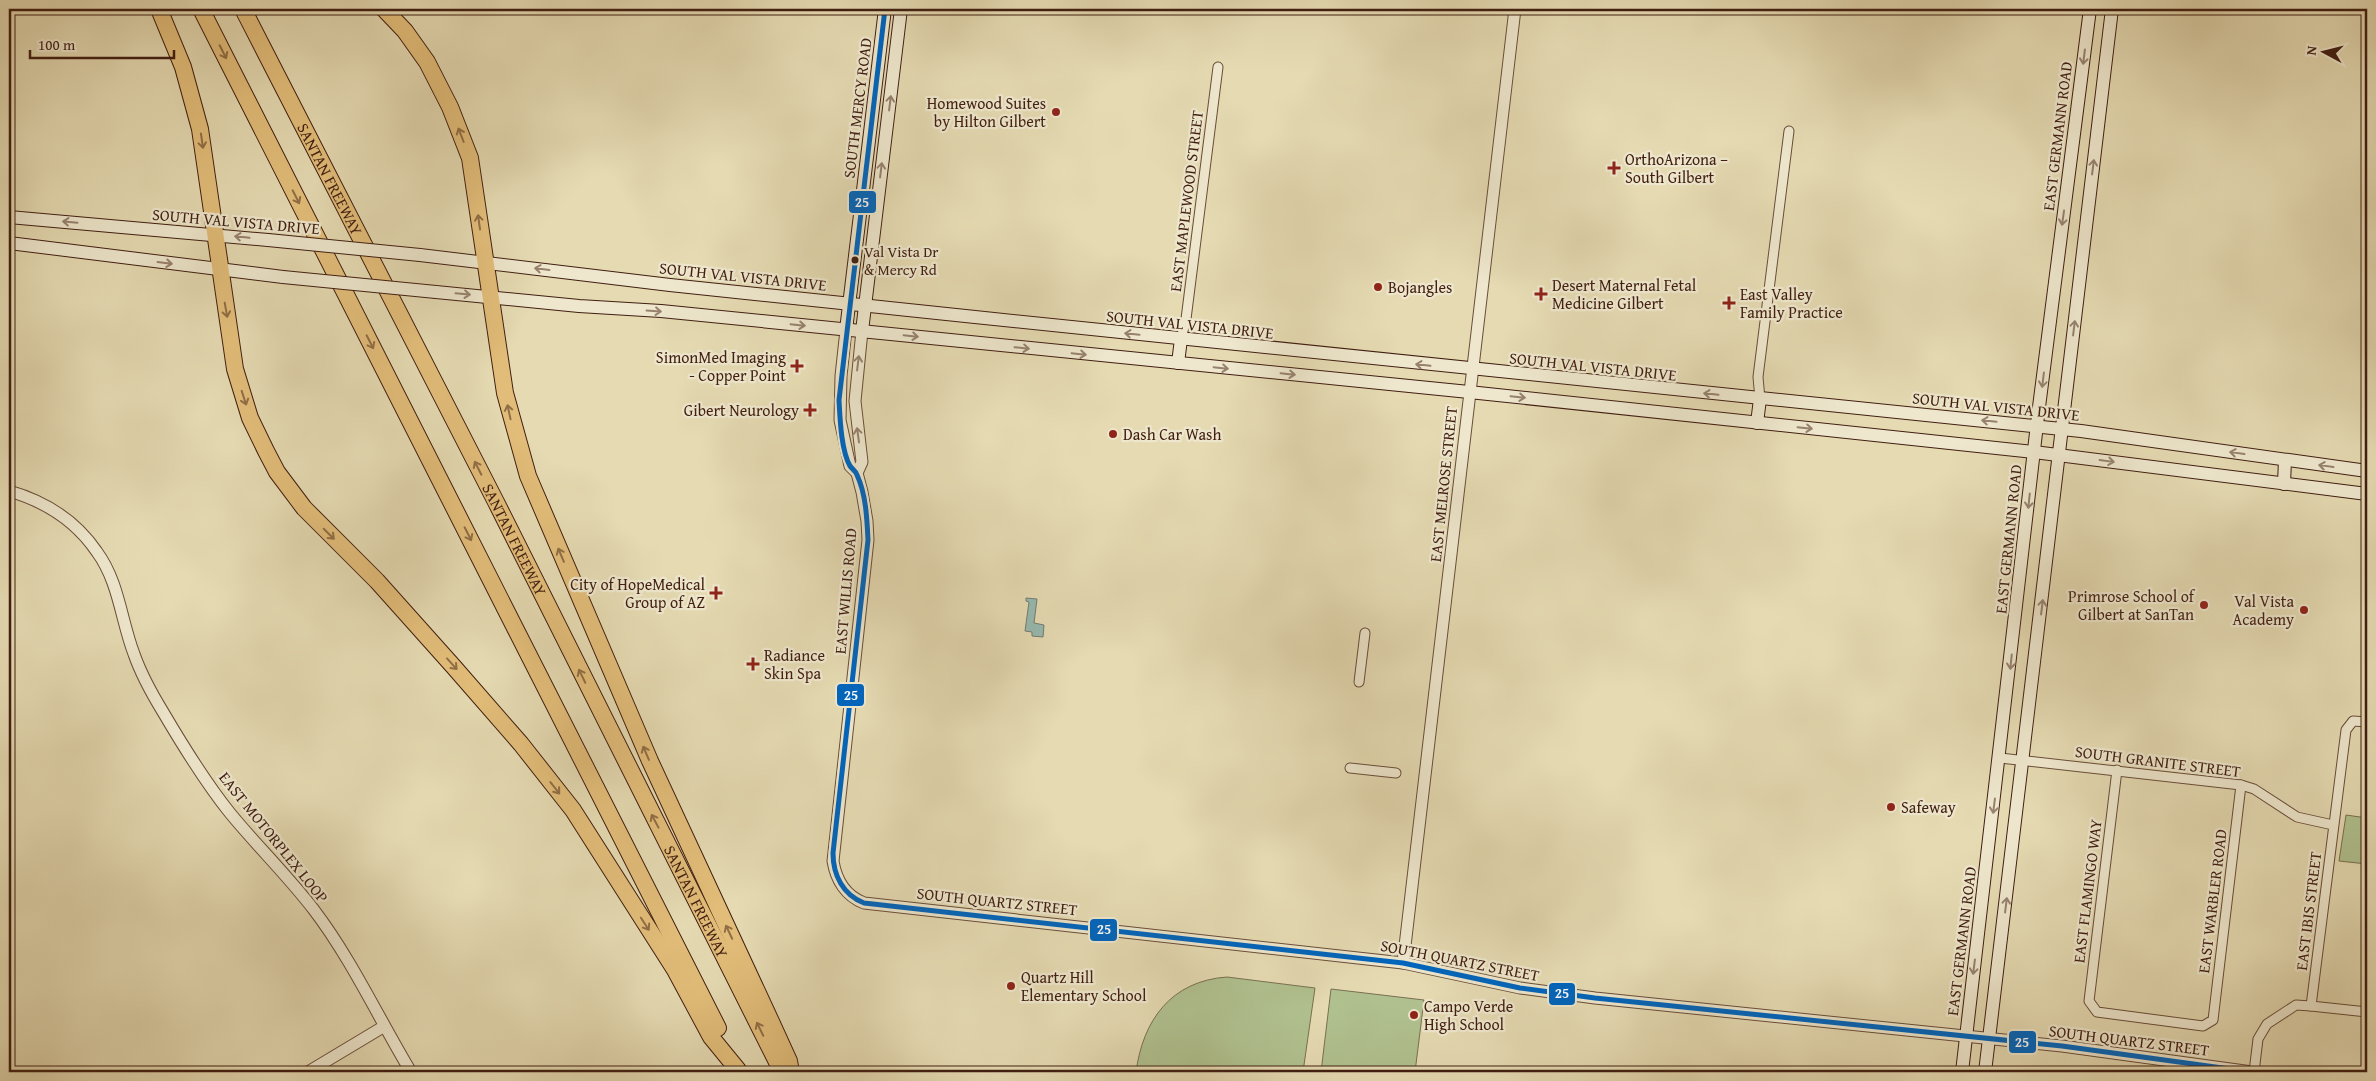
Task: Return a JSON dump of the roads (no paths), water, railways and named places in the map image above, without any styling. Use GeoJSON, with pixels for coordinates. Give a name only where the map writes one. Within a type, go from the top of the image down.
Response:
{"type":"FeatureCollection","features":[{"type":"Feature","properties":{"kind":"highway"},"geometry":{"type":"LineString","coordinates":[[159,9],[183,67],[200,129],[220,270],[240,384],[257,435],[277,472],[304,508],[377,581],[454,666],[521,744],[572,810],[676,970],[711,1036],[738,1071]]}},
{"type":"Feature","properties":{"kind":"highway"},"geometry":{"type":"LineString","coordinates":[[201,9],[700,991],[738,1071]]}},
{"type":"Feature","properties":{"kind":"highway","name":"SANTAN FREEWAY"},"geometry":{"type":"LineString","coordinates":[[243,9],[496,502],[782,1072]]}},
{"type":"Feature","properties":{"kind":"highway"},"geometry":{"type":"LineString","coordinates":[[384,9],[405,32],[427,62],[450,107],[470,158],[505,393],[512,424],[528,476],[650,761],[768,1015],[791,1072]]}},
{"type":"Feature","properties":{"kind":"main road","name":"SOUTH MERCY ROAD"},"geometry":{"type":"LineString","coordinates":[[846,330],[885,9]]}},
{"type":"Feature","properties":{"kind":"main road","name":"SOUTH MERCY ROAD"},"geometry":{"type":"LineString","coordinates":[[862,332],[901,9]]}},
{"type":"Feature","properties":{"kind":"main road","name":"EAST GERMANN ROAD"},"geometry":{"type":"LineString","coordinates":[[1962,1072],[2000,758],[2037,426],[2090,9]]}},
{"type":"Feature","properties":{"kind":"main road"},"geometry":{"type":"LineString","coordinates":[[1985,1072],[2024,760],[2112,9]]}},
{"type":"Feature","properties":{"kind":"main road","name":"SOUTH VAL VISTA DRIVE"},"geometry":{"type":"LineString","coordinates":[[9,217],[420,255],[865,306],[1472,370],[2037,426],[2367,472]]}},
{"type":"Feature","properties":{"kind":"main road"},"geometry":{"type":"LineString","coordinates":[[9,243],[283,277],[579,306],[661,311],[1469,392],[2034,452],[2367,494]]}},
{"type":"Feature","properties":{"kind":"main road"},"geometry":{"type":"LineString","coordinates":[[1178,364],[1180,339]]}},
{"type":"Feature","properties":{"kind":"main road"},"geometry":{"type":"LineString","coordinates":[[1757,423],[1760,399]]}},
{"type":"Feature","properties":{"kind":"main road"},"geometry":{"type":"LineString","coordinates":[[2284,484],[2285,460]]}},
{"type":"Feature","properties":{"kind":"street","name":"EAST MELROSE STREET"},"geometry":{"type":"LineString","coordinates":[[1403,963],[1515,9]]}},
{"type":"Feature","properties":{"kind":"street","name":"EAST MAPLEWOOD STREET"},"geometry":{"type":"LineString","coordinates":[[1180,339],[1186,319],[1218,66]]}},
{"type":"Feature","properties":{"kind":"street"},"geometry":{"type":"LineString","coordinates":[[1760,399],[1758,377],[1789,131]]}},
{"type":"Feature","properties":{"kind":"street","name":"EAST WILLIS ROAD"},"geometry":{"type":"LineString","coordinates":[[844,889],[834,870],[834,853],[868,540],[865,506],[857,473],[850,466],[840,420],[841,376],[846,330]]}},
{"type":"Feature","properties":{"kind":"street","name":"EAST WILLIS ROAD"},"geometry":{"type":"LineString","coordinates":[[857,473],[862,462],[855,401],[862,332]]}},
{"type":"Feature","properties":{"kind":"street","name":"EAST MOTORPLEX LOOP"},"geometry":{"type":"LineString","coordinates":[[9,491],[38,502],[67,520],[97,551],[108,568],[114,584],[134,655],[162,711],[230,813],[315,911],[353,969],[411,1072]]}},
{"type":"Feature","properties":{"kind":"street"},"geometry":{"type":"LineString","coordinates":[[1359,682],[1365,633]]}},
{"type":"Feature","properties":{"kind":"street","name":"EAST IBIS STREET"},"geometry":{"type":"LineString","coordinates":[[2311,1006],[2346,730],[2353,721],[2367,722]]}},
{"type":"Feature","properties":{"kind":"street","name":"SOUTH GRANITE STREET"},"geometry":{"type":"LineString","coordinates":[[2000,758],[2241,785],[2254,789],[2297,817],[2333,825]]}},
{"type":"Feature","properties":{"kind":"street"},"geometry":{"type":"LineString","coordinates":[[1350,768],[1396,773]]}},
{"type":"Feature","properties":{"kind":"street","name":"EAST FLAMINGO WAY"},"geometry":{"type":"LineString","coordinates":[[2117,770],[2089,1001],[2098,1012],[2203,1026],[2213,1020]]}},
{"type":"Feature","properties":{"kind":"street","name":"EAST WARBLER ROAD"},"geometry":{"type":"LineString","coordinates":[[2213,1020],[2241,785]]}},
{"type":"Feature","properties":{"kind":"street","name":"SOUTH QUARTZ STREET"},"geometry":{"type":"LineString","coordinates":[[844,889],[857,900],[864,903],[1403,963],[1551,993],[1966,1038],[2062,1046],[2253,1072]]}},
{"type":"Feature","properties":{"kind":"street"},"geometry":{"type":"LineString","coordinates":[[2253,1072],[2258,1039],[2267,1024],[2296,1005],[2367,1012]]}},
{"type":"Feature","properties":{"kind":"street"},"geometry":{"type":"LineString","coordinates":[[308,1072],[384,1027]]}},
{"type":"Feature","properties":{"kind":"water"},"geometry":{"type":"Polygon","coordinates":[[[1026,598],[1037,599],[1034,623],[1044,625],[1043,637],[1032,636],[1032,632],[1025,631],[1029,602],[1026,601],[1026,598]]]}},
{"type":"Feature","properties":{"kind":"place","name":"Homewood Suites by Hilton Gilbert"},"geometry":{"type":"Point","coordinates":[1056,112]}},
{"type":"Feature","properties":{"kind":"place","name":"OrthoArizona – South Gilbert"},"geometry":{"type":"Point","coordinates":[1614,168]}},
{"type":"Feature","properties":{"kind":"place","name":"Val Vista Dr & Mercy Rd"},"geometry":{"type":"Point","coordinates":[855,260]}},
{"type":"Feature","properties":{"kind":"place","name":"Bojangles"},"geometry":{"type":"Point","coordinates":[1378,287]}},
{"type":"Feature","properties":{"kind":"place","name":"Desert Maternal Fetal Medicine Gilbert"},"geometry":{"type":"Point","coordinates":[1541,294]}},
{"type":"Feature","properties":{"kind":"place","name":"East Valley Family Practice"},"geometry":{"type":"Point","coordinates":[1729,303]}},
{"type":"Feature","properties":{"kind":"place","name":"SimonMed Imaging - Copper Point"},"geometry":{"type":"Point","coordinates":[797,366]}},
{"type":"Feature","properties":{"kind":"place","name":"Gibert Neurology"},"geometry":{"type":"Point","coordinates":[810,410]}},
{"type":"Feature","properties":{"kind":"place","name":"Dash Car Wash"},"geometry":{"type":"Point","coordinates":[1113,434]}},
{"type":"Feature","properties":{"kind":"place","name":"City of HopeMedical Group of AZ"},"geometry":{"type":"Point","coordinates":[716,593]}},
{"type":"Feature","properties":{"kind":"place","name":"Primrose School of Gilbert at SanTan"},"geometry":{"type":"Point","coordinates":[2204,605]}},
{"type":"Feature","properties":{"kind":"place","name":"Val Vista Academy"},"geometry":{"type":"Point","coordinates":[2304,610]}},
{"type":"Feature","properties":{"kind":"place","name":"Radiance Skin Spa"},"geometry":{"type":"Point","coordinates":[753,664]}},
{"type":"Feature","properties":{"kind":"place","name":"Safeway"},"geometry":{"type":"Point","coordinates":[1891,807]}},
{"type":"Feature","properties":{"kind":"place","name":"Quartz Hill Elementary School"},"geometry":{"type":"Point","coordinates":[1011,986]}},
{"type":"Feature","properties":{"kind":"place","name":"Campo Verde High School"},"geometry":{"type":"Point","coordinates":[1414,1015]}}]}
